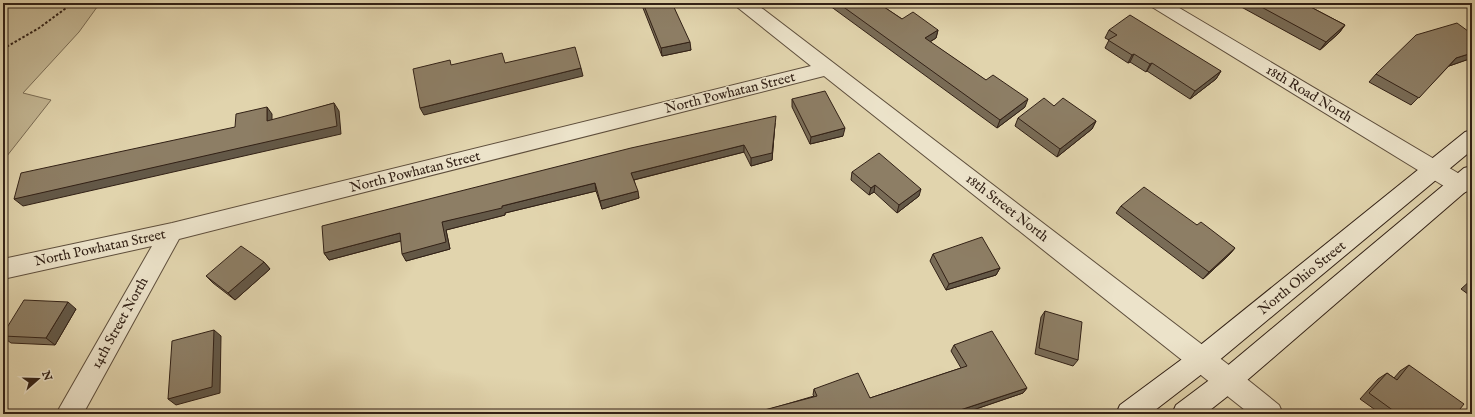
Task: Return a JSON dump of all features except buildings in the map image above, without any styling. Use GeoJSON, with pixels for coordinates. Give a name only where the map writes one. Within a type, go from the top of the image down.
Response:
{"type":"FeatureCollection","features":[{"type":"Feature","properties":{"kind":"street","name":"18th Street North"},"geometry":{"type":"LineString","coordinates":[[743,3],[826,69],[1229,380],[1270,414]]}},
{"type":"Feature","properties":{"kind":"street","name":"18th Road North"},"geometry":{"type":"LineString","coordinates":[[1158,3],[1436,170],[1466,180]]}},
{"type":"Feature","properties":{"kind":"street","name":"North Powhatan Street"},"geometry":{"type":"LineString","coordinates":[[3,269],[172,232],[826,69]]}},
{"type":"Feature","properties":{"kind":"street","name":"North Ohio Street"},"geometry":{"type":"LineString","coordinates":[[1129,414],[1202,359],[1436,170],[1472,138]]}},
{"type":"Feature","properties":{"kind":"street"},"geometry":{"type":"LineString","coordinates":[[1184,414],[1229,380],[1466,180]]}},
{"type":"Feature","properties":{"kind":"street","name":"14th Street North"},"geometry":{"type":"LineString","coordinates":[[69,414],[172,232]]}},
{"type":"Feature","properties":{"kind":"path"},"geometry":{"type":"LineString","coordinates":[[3,49],[39,28],[73,3]]}},
{"type":"Feature","properties":{"kind":"shaded area"},"geometry":{"type":"Polygon","coordinates":[[[3,3],[100,3],[79,32],[23,93],[51,100],[3,161],[3,3]]]}}]}
